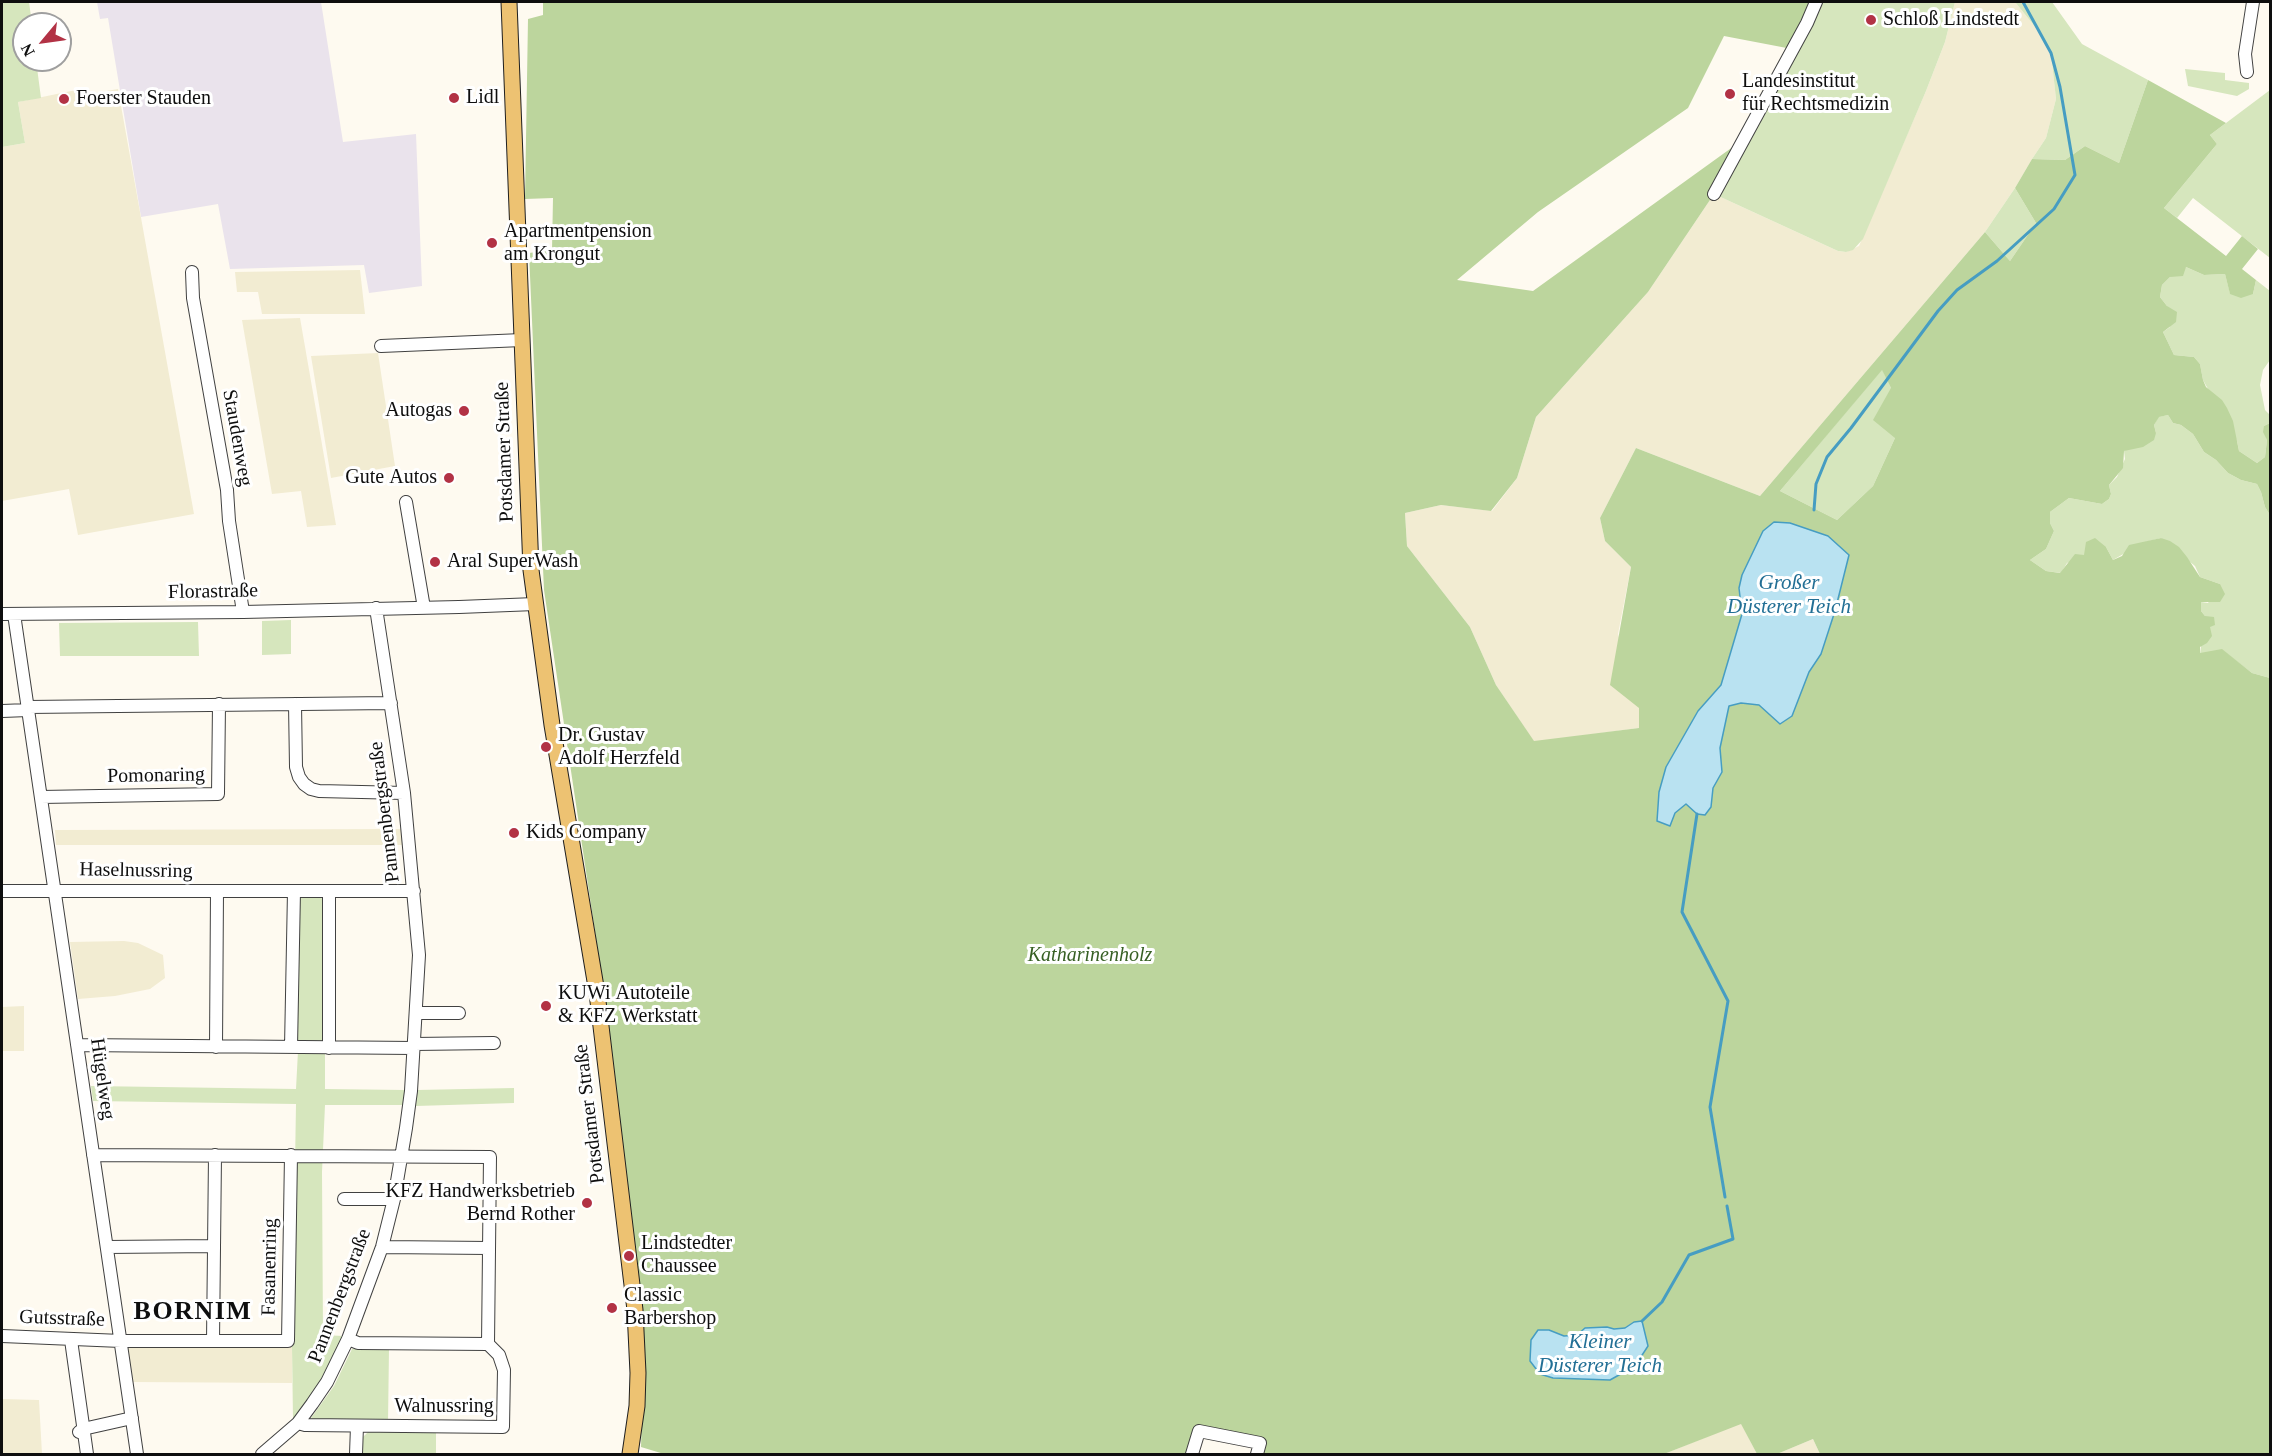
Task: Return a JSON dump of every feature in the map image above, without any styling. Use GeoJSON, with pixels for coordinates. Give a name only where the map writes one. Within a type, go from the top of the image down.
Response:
{"type":"FeatureCollection","features":[{"type":"Feature","properties":{"kind":"main road","name":"Potsdamer Straße"},"geometry":{"type":"LineString","coordinates":[[509,2],[529,549],[552,724],[597,993],[635,1310],[637,1406],[630,1455]]}},
{"type":"Feature","properties":{"kind":"street"},"geometry":{"type":"LineString","coordinates":[[1714,194],[1807,23],[1816,2]]}},
{"type":"Feature","properties":{"kind":"street"},"geometry":{"type":"LineString","coordinates":[[2247,72],[2245,54],[2253,2]]}},
{"type":"Feature","properties":{"kind":"street","name":"Staudenweg"},"geometry":{"type":"LineString","coordinates":[[192,272],[193,298],[225,479],[243,612]]}},
{"type":"Feature","properties":{"kind":"street"},"geometry":{"type":"LineString","coordinates":[[381,346],[522,340]]}},
{"type":"Feature","properties":{"kind":"street"},"geometry":{"type":"LineString","coordinates":[[406,502],[424,608]]}},
{"type":"Feature","properties":{"kind":"street","name":"Florastraße"},"geometry":{"type":"LineString","coordinates":[[8,614],[243,612],[535,604]]}},
{"type":"Feature","properties":{"kind":"street","name":"Pannenbergstraße"},"geometry":{"type":"LineString","coordinates":[[262,1455],[298,1423],[327,1382],[348,1339],[382,1247],[394,1199],[411,1091],[419,955],[404,793],[376,608]]}},
{"type":"Feature","properties":{"kind":"street","name":"Hügelweg"},"geometry":{"type":"LineString","coordinates":[[8,614],[28,709],[137,1455]]}},
{"type":"Feature","properties":{"kind":"street"},"geometry":{"type":"LineString","coordinates":[[2,711],[219,704],[391,703]]}},
{"type":"Feature","properties":{"kind":"street","name":"Pomonaring"},"geometry":{"type":"LineString","coordinates":[[41,797],[218,794],[219,704]]}},
{"type":"Feature","properties":{"kind":"street"},"geometry":{"type":"LineString","coordinates":[[295,704],[296,767],[304,784],[319,791],[404,793]]}},
{"type":"Feature","properties":{"kind":"street","name":"Haselnussring"},"geometry":{"type":"LineString","coordinates":[[2,891],[414,891]]}},
{"type":"Feature","properties":{"kind":"street","name":"Haselnussring"},"geometry":{"type":"LineString","coordinates":[[216,1047],[217,891]]}},
{"type":"Feature","properties":{"kind":"street"},"geometry":{"type":"LineString","coordinates":[[291,1047],[294,891]]}},
{"type":"Feature","properties":{"kind":"street"},"geometry":{"type":"LineString","coordinates":[[329,892],[329,1048]]}},
{"type":"Feature","properties":{"kind":"street"},"geometry":{"type":"LineString","coordinates":[[416,1013],[459,1013]]}},
{"type":"Feature","properties":{"kind":"street"},"geometry":{"type":"LineString","coordinates":[[77,1044],[329,1048],[494,1042]]}},
{"type":"Feature","properties":{"kind":"street"},"geometry":{"type":"LineString","coordinates":[[93,1155],[490,1157],[488,1344],[358,1343],[348,1339]]}},
{"type":"Feature","properties":{"kind":"street"},"geometry":{"type":"LineString","coordinates":[[213,1341],[215,1155]]}},
{"type":"Feature","properties":{"kind":"street","name":"Fasanenring"},"geometry":{"type":"LineString","coordinates":[[121,1341],[288,1341],[291,1155]]}},
{"type":"Feature","properties":{"kind":"street","name":"Pannenbergstraße"},"geometry":{"type":"LineString","coordinates":[[344,1199],[394,1199]]}},
{"type":"Feature","properties":{"kind":"street"},"geometry":{"type":"LineString","coordinates":[[107,1247],[214,1246]]}},
{"type":"Feature","properties":{"kind":"street"},"geometry":{"type":"LineString","coordinates":[[382,1247],[489,1248]]}},
{"type":"Feature","properties":{"kind":"street","name":"Gutsstraße"},"geometry":{"type":"LineString","coordinates":[[2,1336],[121,1341]]}},
{"type":"Feature","properties":{"kind":"street"},"geometry":{"type":"LineString","coordinates":[[71,1340],[81,1430],[87,1455]]}},
{"type":"Feature","properties":{"kind":"street","name":"Walnussring"},"geometry":{"type":"LineString","coordinates":[[298,1423],[305,1425],[503,1427],[504,1370],[499,1355],[488,1344]]}},
{"type":"Feature","properties":{"kind":"street"},"geometry":{"type":"LineString","coordinates":[[81,1430],[132,1418]]}},
{"type":"Feature","properties":{"kind":"street"},"geometry":{"type":"LineString","coordinates":[[357,1426],[357,1455]]}},
{"type":"Feature","properties":{"kind":"street"},"geometry":{"type":"LineString","coordinates":[[1192,1455],[1199,1431],[1260,1443],[1257,1455]]}},
{"type":"Feature","properties":{"kind":"shaded area"},"geometry":{"type":"Polygon","coordinates":[[[97,2],[321,2],[343,142],[416,134],[422,286],[369,293],[364,265],[230,269],[218,204],[141,217],[108,18],[100,19],[97,2]]]}},
{"type":"Feature","properties":{"kind":"shaded area"},"geometry":{"type":"Polygon","coordinates":[[[1955,2],[2015,2],[2036,28],[2051,53],[2056,99],[2046,138],[1985,232],[1760,496],[1636,448],[1600,518],[1605,541],[1631,567],[1618,634],[1639,708],[1639,728],[1534,742],[1496,685],[1470,627],[1407,546],[1405,513],[1441,505],[1492,511],[1517,478],[1536,417],[1648,292],[1714,194],[1838,251],[1846,252],[1859,246],[1926,91],[1945,42],[1955,2]]]}},
{"type":"Feature","properties":{"kind":"shaded area","name":"Foerster Stauden"},"geometry":{"type":"Polygon","coordinates":[[[118,89],[194,514],[78,535],[69,489],[2,501],[2,147],[25,143],[18,102],[76,90],[77,96],[118,89]]]}},
{"type":"Feature","properties":{"kind":"shaded area"},"geometry":{"type":"Polygon","coordinates":[[[360,270],[365,314],[262,314],[258,292],[237,292],[235,272],[360,270]]]}},
{"type":"Feature","properties":{"kind":"shaded area"},"geometry":{"type":"Polygon","coordinates":[[[300,318],[336,525],[307,527],[301,491],[272,494],[242,320],[300,318]]]}},
{"type":"Feature","properties":{"kind":"shaded area"},"geometry":{"type":"Polygon","coordinates":[[[378,353],[395,466],[331,478],[311,356],[378,353]]]}},
{"type":"Feature","properties":{"kind":"shaded area"},"geometry":{"type":"Polygon","coordinates":[[[401,829],[404,845],[56,845],[55,830],[401,829]]]}},
{"type":"Feature","properties":{"kind":"shaded area"},"geometry":{"type":"Polygon","coordinates":[[[70,942],[138,943],[163,955],[165,978],[150,989],[115,996],[78,999],[70,942]]]}},
{"type":"Feature","properties":{"kind":"shaded area"},"geometry":{"type":"Polygon","coordinates":[[[24,1006],[24,1051],[2,1051],[2,1007],[24,1006]]]}},
{"type":"Feature","properties":{"kind":"shaded area"},"geometry":{"type":"Polygon","coordinates":[[[127,1346],[292,1347],[292,1383],[132,1382],[127,1346]]]}},
{"type":"Feature","properties":{"kind":"shaded area"},"geometry":{"type":"Polygon","coordinates":[[[2,1399],[39,1400],[42,1454],[2,1454],[2,1399]]]}},
{"type":"Feature","properties":{"kind":"shaded area"},"geometry":{"type":"Polygon","coordinates":[[[1741,1423],[1757,1454],[1664,1454],[1741,1423]]]}},
{"type":"Feature","properties":{"kind":"shaded area"},"geometry":{"type":"Polygon","coordinates":[[[1813,1439],[1820,1454],[1777,1454],[1813,1439]]]}},
{"type":"Feature","properties":{"kind":"green space"},"geometry":{"type":"Polygon","coordinates":[[[2,2],[29,2],[30,12],[12,12],[12,72],[38,72],[41,98],[18,102],[25,143],[2,147],[2,2]]]}},
{"type":"Feature","properties":{"kind":"green space","name":"Katharinenholz"},"geometry":{"type":"Polygon","coordinates":[[[543,2],[1816,2],[1792,49],[1724,36],[1688,108],[1538,212],[1457,280],[1533,291],[1741,141],[1714,194],[1648,292],[1536,417],[1517,478],[1491,511],[1441,505],[1405,513],[1407,546],[1470,627],[1496,685],[1534,741],[1639,728],[1639,708],[1610,685],[1631,567],[1605,541],[1600,518],[1636,448],[1760,496],[1985,232],[2010,261],[2036,223],[2015,188],[2032,159],[2065,160],[2085,146],[2119,163],[2148,80],[2226,123],[2210,135],[2217,144],[2164,208],[2226,256],[2242,236],[2258,249],[2242,269],[2256,280],[2253,294],[2241,298],[2230,294],[2225,274],[2204,275],[2186,267],[2183,276],[2170,277],[2162,285],[2160,297],[2167,306],[2177,312],[2176,322],[2163,332],[2174,355],[2194,357],[2200,364],[2206,387],[2222,400],[2233,421],[2239,451],[2257,463],[2265,457],[2267,440],[2263,432],[2264,426],[2270,423],[2270,515],[2257,484],[2241,480],[2228,473],[2216,460],[2204,452],[2193,434],[2181,425],[2173,423],[2168,415],[2159,417],[2154,425],[2156,433],[2154,440],[2143,447],[2124,451],[2123,468],[2109,485],[2111,494],[2109,499],[2102,504],[2069,498],[2050,512],[2050,523],[2054,531],[2046,549],[2030,560],[2046,571],[2060,573],[2075,554],[2084,555],[2086,542],[2095,538],[2106,547],[2113,560],[2122,556],[2129,545],[2161,538],[2170,541],[2179,547],[2200,577],[2220,584],[2225,594],[2220,602],[2201,602],[2201,611],[2205,616],[2214,617],[2215,625],[2210,627],[2212,636],[2200,647],[2200,653],[2222,649],[2252,673],[2270,678],[2270,1454],[1820,1454],[1813,1439],[1777,1454],[1757,1454],[1741,1424],[1664,1454],[1257,1454],[1260,1444],[1199,1431],[1186,1454],[664,1454],[641,1447],[644,1348],[604,992],[544,590],[529,253],[552,250],[553,198],[525,199],[528,19],[543,15],[543,2]],[[1882,370],[1780,491],[1837,520],[1873,486],[1895,438],[1873,420],[1891,388],[1882,370]],[[1790,523],[1756,546],[1742,576],[1739,588],[1742,614],[1721,685],[1698,711],[1666,767],[1659,792],[1675,813],[1686,803],[1711,807],[1713,787],[1722,772],[1720,748],[1729,706],[1741,703],[1759,705],[1780,724],[1792,716],[1809,672],[1821,653],[1835,611],[1839,587],[1828,536],[1790,523]],[[1634,1322],[1625,1328],[1585,1328],[1577,1335],[1564,1336],[1549,1330],[1553,1378],[1610,1380],[1635,1366],[1648,1346],[1634,1322]]]}},
{"type":"Feature","properties":{"kind":"green space"},"geometry":{"type":"Polygon","coordinates":[[[1816,2],[1955,2],[1945,42],[1926,91],[1863,239],[1853,250],[1846,252],[1838,251],[1714,194],[1816,2]]]}},
{"type":"Feature","properties":{"kind":"green space"},"geometry":{"type":"Polygon","coordinates":[[[2015,2],[2052,2],[2082,44],[2148,80],[2119,163],[2085,146],[2065,160],[2032,159],[2046,138],[2056,99],[2051,53],[2036,28],[2015,2]]]}},
{"type":"Feature","properties":{"kind":"green space"},"geometry":{"type":"Polygon","coordinates":[[[2185,69],[2225,73],[2225,80],[2249,83],[2249,89],[2237,96],[2188,86],[2185,69]]]}},
{"type":"Feature","properties":{"kind":"green space"},"geometry":{"type":"Polygon","coordinates":[[[2270,90],[2270,258],[2193,198],[2177,218],[2164,208],[2217,144],[2210,135],[2270,90]]]}},
{"type":"Feature","properties":{"kind":"green space"},"geometry":{"type":"Polygon","coordinates":[[[2015,188],[2036,223],[2010,261],[1985,232],[2015,188]]]}},
{"type":"Feature","properties":{"kind":"green space"},"geometry":{"type":"Polygon","coordinates":[[[2186,267],[2204,275],[2225,274],[2230,293],[2253,294],[2256,280],[2270,291],[2270,360],[2263,370],[2260,385],[2265,410],[2270,415],[2270,423],[2264,426],[2267,440],[2265,457],[2257,463],[2239,451],[2237,441],[2203,380],[2200,364],[2194,357],[2174,355],[2163,332],[2170,327],[2167,306],[2160,297],[2162,285],[2186,267]]]}},
{"type":"Feature","properties":{"kind":"green space"},"geometry":{"type":"Polygon","coordinates":[[[1882,369],[1891,388],[1895,438],[1873,486],[1837,520],[1780,491],[1882,369]]]}},
{"type":"Feature","properties":{"kind":"green space"},"geometry":{"type":"Polygon","coordinates":[[[2168,415],[2173,423],[2181,425],[2193,434],[2204,452],[2216,460],[2228,473],[2241,480],[2257,484],[2270,515],[2270,678],[2252,673],[2222,650],[2200,654],[2205,616],[2201,611],[2201,602],[2208,603],[2220,584],[2200,577],[2195,566],[2161,538],[2142,543],[2113,560],[2106,547],[2067,563],[2061,573],[2046,571],[2030,560],[2046,549],[2054,531],[2050,523],[2050,512],[2069,498],[2102,504],[2109,499],[2111,494],[2109,485],[2117,477],[2125,459],[2124,451],[2156,433],[2154,425],[2158,417],[2168,415]]]}},
{"type":"Feature","properties":{"kind":"green space"},"geometry":{"type":"Polygon","coordinates":[[[291,620],[291,654],[262,655],[262,621],[291,620]]]}},
{"type":"Feature","properties":{"kind":"green space"},"geometry":{"type":"Polygon","coordinates":[[[198,622],[199,656],[60,656],[59,623],[198,622]]]}},
{"type":"Feature","properties":{"kind":"green space"},"geometry":{"type":"Polygon","coordinates":[[[304,895],[319,896],[326,902],[325,1038],[321,1042],[299,1042],[296,1038],[297,903],[304,895]]]}},
{"type":"Feature","properties":{"kind":"green space"},"geometry":{"type":"Polygon","coordinates":[[[298,1051],[323,1051],[325,1054],[325,1089],[405,1090],[404,1105],[325,1105],[322,1172],[323,1335],[343,1336],[321,1383],[293,1420],[296,1104],[93,1101],[91,1086],[296,1089],[298,1051]]]}},
{"type":"Feature","properties":{"kind":"green space"},"geometry":{"type":"Polygon","coordinates":[[[514,1088],[514,1103],[416,1106],[417,1090],[514,1088]]]}},
{"type":"Feature","properties":{"kind":"green space"},"geometry":{"type":"Polygon","coordinates":[[[352,1349],[389,1349],[388,1422],[314,1422],[311,1418],[334,1386],[352,1349]]]}},
{"type":"Feature","properties":{"kind":"green space"},"geometry":{"type":"Polygon","coordinates":[[[369,1431],[436,1432],[436,1454],[362,1454],[362,1438],[369,1431]]]}},
{"type":"Feature","properties":{"kind":"water","name":"Großer Düsterer Teich"},"geometry":{"type":"Polygon","coordinates":[[[1774,522],[1790,523],[1828,536],[1849,555],[1821,654],[1809,672],[1792,716],[1780,724],[1759,705],[1741,703],[1729,706],[1720,748],[1722,772],[1713,788],[1711,807],[1705,815],[1697,814],[1686,804],[1675,813],[1670,826],[1657,821],[1659,792],[1666,767],[1698,711],[1721,685],[1742,614],[1739,588],[1742,575],[1763,531],[1774,522]]]}},
{"type":"Feature","properties":{"kind":"water","name":"Kleiner Düsterer Teich"},"geometry":{"type":"Polygon","coordinates":[[[1642,1321],[1648,1346],[1635,1366],[1610,1380],[1553,1378],[1540,1374],[1530,1361],[1531,1340],[1538,1330],[1549,1330],[1564,1336],[1577,1335],[1585,1328],[1625,1328],[1634,1322],[1642,1321]]]}},
{"type":"Feature","properties":{"kind":"waterway"},"geometry":{"type":"LineString","coordinates":[[1814,510],[1816,484],[1827,457],[1938,311],[1957,290],[1997,261],[2054,209],[2075,175],[2060,87],[2051,53],[2023,2]]}},
{"type":"Feature","properties":{"kind":"waterway"},"geometry":{"type":"LineString","coordinates":[[1697,814],[1682,912],[1728,1001],[1710,1107],[1725,1197]]}},
{"type":"Feature","properties":{"kind":"waterway"},"geometry":{"type":"LineString","coordinates":[[1642,1321],[1662,1302],[1689,1255],[1733,1239],[1727,1206]]}},
{"type":"Feature","properties":{"kind":"place","name":"Schloß Lindstedt"},"geometry":{"type":"Point","coordinates":[1871,20]}},
{"type":"Feature","properties":{"kind":"place","name":"Landesinstitut für Rechtsmedizin"},"geometry":{"type":"Point","coordinates":[1730,94]}},
{"type":"Feature","properties":{"kind":"place","name":"Lidl"},"geometry":{"type":"Point","coordinates":[454,98]}},
{"type":"Feature","properties":{"kind":"place","name":"Foerster Stauden"},"geometry":{"type":"Point","coordinates":[64,99]}},
{"type":"Feature","properties":{"kind":"place","name":"Apartmentpension am Krongut"},"geometry":{"type":"Point","coordinates":[492,243]}},
{"type":"Feature","properties":{"kind":"place","name":"Autogas"},"geometry":{"type":"Point","coordinates":[464,411]}},
{"type":"Feature","properties":{"kind":"place","name":"Gute Autos"},"geometry":{"type":"Point","coordinates":[449,478]}},
{"type":"Feature","properties":{"kind":"place","name":"Aral SuperWash"},"geometry":{"type":"Point","coordinates":[435,562]}},
{"type":"Feature","properties":{"kind":"place","name":"Dr. Gustav Adolf Herzfeld"},"geometry":{"type":"Point","coordinates":[546,747]}},
{"type":"Feature","properties":{"kind":"place","name":"Kids Company"},"geometry":{"type":"Point","coordinates":[514,833]}},
{"type":"Feature","properties":{"kind":"place","name":"KUWi Autoteile & KFZ Werkstatt"},"geometry":{"type":"Point","coordinates":[546,1006]}},
{"type":"Feature","properties":{"kind":"place","name":"KFZ Handwerksbetrieb Bernd Rother"},"geometry":{"type":"Point","coordinates":[587,1203]}},
{"type":"Feature","properties":{"kind":"place","name":"Lindstedter Chaussee"},"geometry":{"type":"Point","coordinates":[629,1256]}},
{"type":"Feature","properties":{"kind":"place","name":"Classic Barbershop"},"geometry":{"type":"Point","coordinates":[612,1308]}},
{"type":"Feature","properties":{"kind":"district","name":"BORNIM"},"geometry":{"type":"Point","coordinates":[193,1312]}}]}
